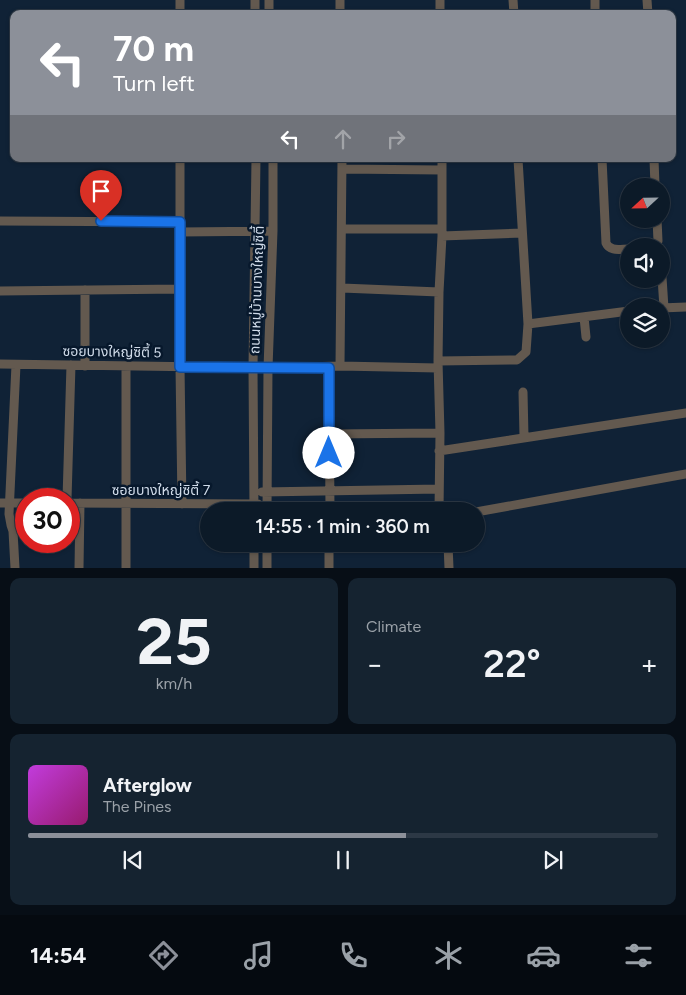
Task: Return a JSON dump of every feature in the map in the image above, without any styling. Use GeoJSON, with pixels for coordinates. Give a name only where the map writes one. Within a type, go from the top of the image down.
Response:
{"type":"FeatureCollection","features":[{"type":"Feature","properties":{"kind":"street"},"geometry":{"type":"LineString","coordinates":[[180,162],[182,504]]}},
{"type":"Feature","properties":{"kind":"street","name":"ถนนหมู่บ้านบางใหญ่ซิตี้"},"geometry":{"type":"LineString","coordinates":[[254,502],[253,368],[256,162]]}},
{"type":"Feature","properties":{"kind":"street","name":"ถนนหมู่บ้านบางใหญ่ซิตี้"},"geometry":{"type":"LineString","coordinates":[[267,502],[268,368],[273,231],[273,162]]}},
{"type":"Feature","properties":{"kind":"street"},"geometry":{"type":"LineString","coordinates":[[340,366],[342,162]]}},
{"type":"Feature","properties":{"kind":"street"},"geometry":{"type":"LineString","coordinates":[[439,502],[440,433],[438,365],[442,162]]}},
{"type":"Feature","properties":{"kind":"street"},"geometry":{"type":"LineString","coordinates":[[518,162],[528,324],[620,312]]}},
{"type":"Feature","properties":{"kind":"street"},"geometry":{"type":"LineString","coordinates":[[602,162],[606,243],[613,249],[620,249]]}},
{"type":"Feature","properties":{"kind":"street"},"geometry":{"type":"LineString","coordinates":[[654,162],[655,178]]}},
{"type":"Feature","properties":{"kind":"street"},"geometry":{"type":"LineString","coordinates":[[342,169],[442,170]]}},
{"type":"Feature","properties":{"kind":"street"},"geometry":{"type":"LineString","coordinates":[[0,221],[180,222]]}},
{"type":"Feature","properties":{"kind":"street"},"geometry":{"type":"LineString","coordinates":[[342,229],[442,233],[522,233]]}},
{"type":"Feature","properties":{"kind":"street"},"geometry":{"type":"LineString","coordinates":[[180,232],[273,231]]}},
{"type":"Feature","properties":{"kind":"street"},"geometry":{"type":"LineString","coordinates":[[342,288],[439,292]]}},
{"type":"Feature","properties":{"kind":"street"},"geometry":{"type":"LineString","coordinates":[[0,291],[180,289]]}},
{"type":"Feature","properties":{"kind":"street"},"geometry":{"type":"LineString","coordinates":[[85,290],[85,366]]}},
{"type":"Feature","properties":{"kind":"street"},"geometry":{"type":"LineString","coordinates":[[670,308],[686,307]]}},
{"type":"Feature","properties":{"kind":"street"},"geometry":{"type":"LineString","coordinates":[[584,317],[586,337]]}},
{"type":"Feature","properties":{"kind":"street","name":"ซอยบางใหญ่ซิตี้ 5"},"geometry":{"type":"LineString","coordinates":[[0,364],[329,368],[340,366],[438,365],[517,360],[526,352],[528,346],[528,324]]}},
{"type":"Feature","properties":{"kind":"street"},"geometry":{"type":"LineString","coordinates":[[16,364],[10,503],[10,520],[13,531],[16,568]]}},
{"type":"Feature","properties":{"kind":"street"},"geometry":{"type":"LineString","coordinates":[[67,488],[71,365]]}},
{"type":"Feature","properties":{"kind":"street"},"geometry":{"type":"LineString","coordinates":[[126,366],[126,568]]}},
{"type":"Feature","properties":{"kind":"street"},"geometry":{"type":"LineString","coordinates":[[329,368],[330,502]]}},
{"type":"Feature","properties":{"kind":"street"},"geometry":{"type":"LineString","coordinates":[[523,392],[524,437]]}},
{"type":"Feature","properties":{"kind":"street"},"geometry":{"type":"LineString","coordinates":[[439,451],[686,413]]}},
{"type":"Feature","properties":{"kind":"street"},"geometry":{"type":"LineString","coordinates":[[329,434],[440,433]]}},
{"type":"Feature","properties":{"kind":"street"},"geometry":{"type":"LineString","coordinates":[[485,510],[686,474]]}},
{"type":"Feature","properties":{"kind":"street"},"geometry":{"type":"LineString","coordinates":[[254,492],[439,489]]}},
{"type":"Feature","properties":{"kind":"street"},"geometry":{"type":"LineString","coordinates":[[0,503],[15,503]]}},
{"type":"Feature","properties":{"kind":"street","name":"ซอยบางใหญ่ซิตี้ 7"},"geometry":{"type":"LineString","coordinates":[[80,503],[200,505]]}},
{"type":"Feature","properties":{"kind":"street"},"geometry":{"type":"LineString","coordinates":[[254,552],[254,568]]}},
{"type":"Feature","properties":{"kind":"street"},"geometry":{"type":"LineString","coordinates":[[267,552],[267,568]]}},
{"type":"Feature","properties":{"kind":"street"},"geometry":{"type":"LineString","coordinates":[[329,552],[329,568]]}},
{"type":"Feature","properties":{"kind":"street"},"geometry":{"type":"LineString","coordinates":[[448,552],[449,568]]}},
{"type":"Feature","properties":{"kind":"street"},"geometry":{"type":"LineString","coordinates":[[79,553],[79,568]]}},
{"type":"Feature","properties":{"kind":"route"},"geometry":{"type":"LineString","coordinates":[[101,221],[180,222],[180,367],[329,368],[329,453]]}}]}
